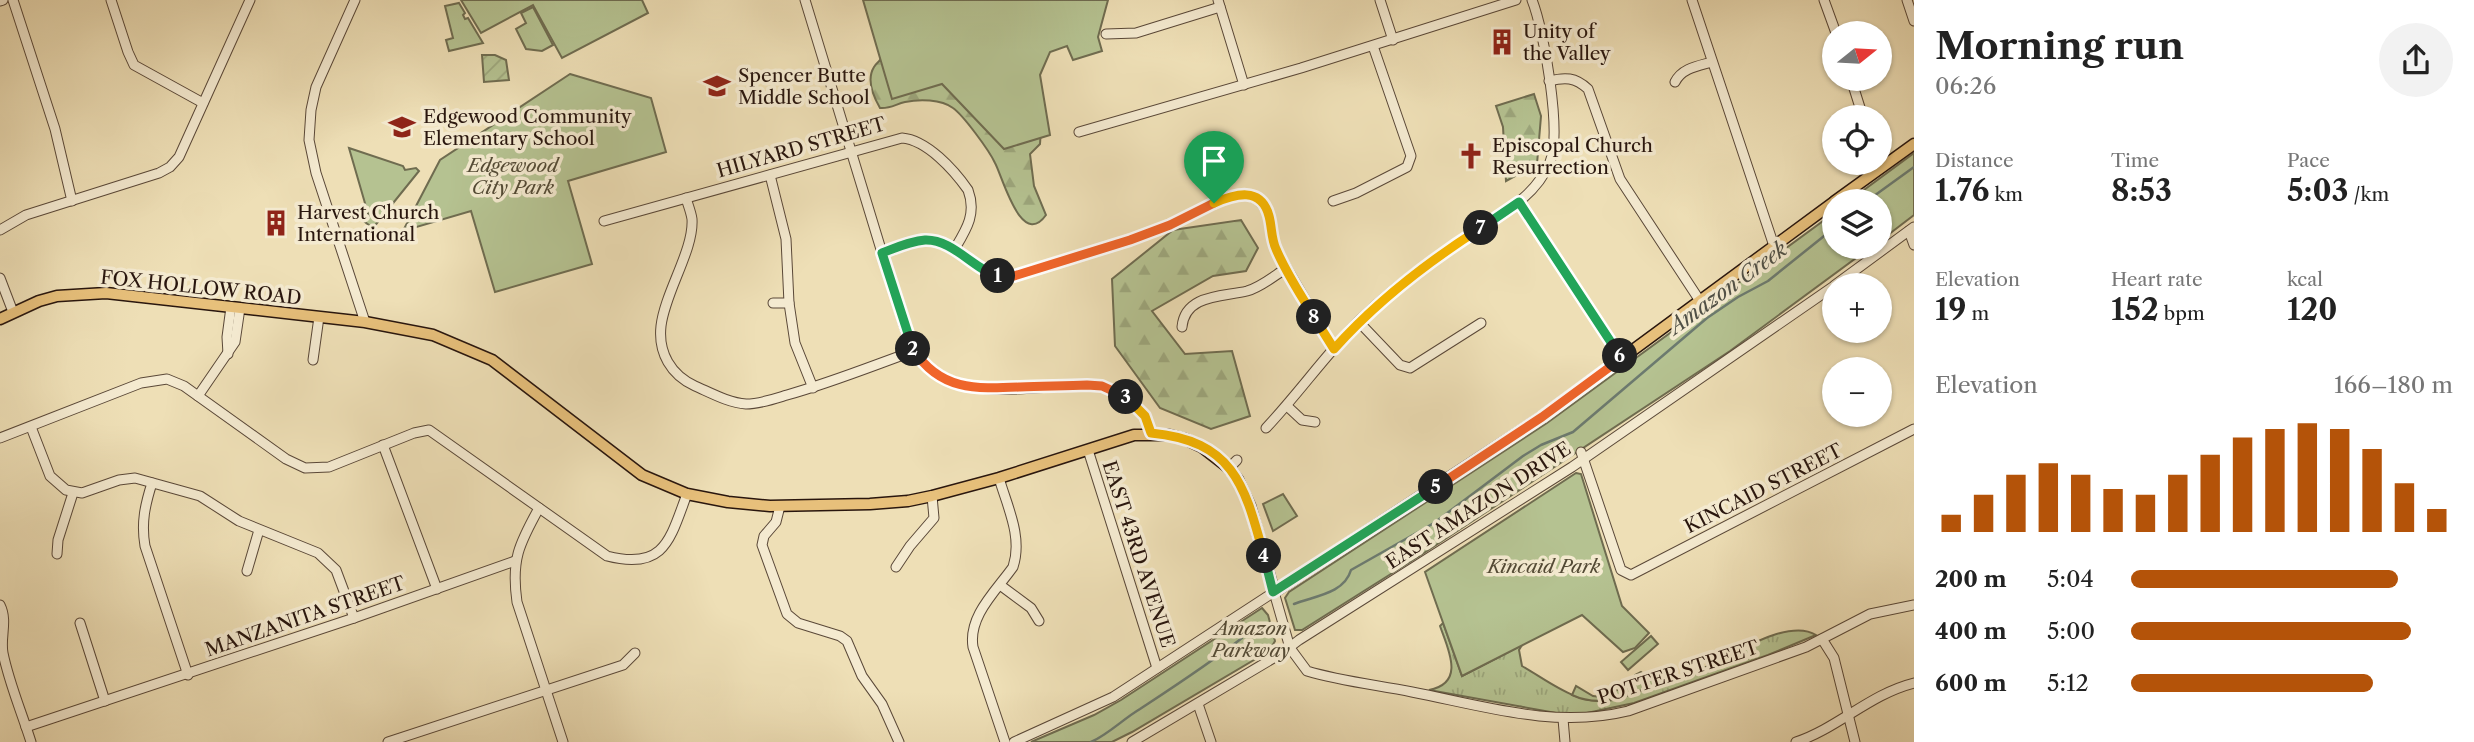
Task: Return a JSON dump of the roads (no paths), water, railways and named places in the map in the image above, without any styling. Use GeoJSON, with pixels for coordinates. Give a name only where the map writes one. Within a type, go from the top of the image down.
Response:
{"type":"FeatureCollection","features":[{"type":"Feature","properties":{"kind":"main road"},"geometry":{"type":"LineString","coordinates":[[1892,158],[1914,144]]}},
{"type":"Feature","properties":{"kind":"main road"},"geometry":{"type":"LineString","coordinates":[[1851,189],[1868,175]]}},
{"type":"Feature","properties":{"kind":"main road"},"geometry":{"type":"LineString","coordinates":[[1273,592],[1490,452],[1822,211]]}},
{"type":"Feature","properties":{"kind":"main road","name":"FOX HOLLOW ROAD"},"geometry":{"type":"LineString","coordinates":[[0,319],[39,301],[89,293],[126,294],[365,322],[433,335],[492,359],[629,467],[687,494],[728,502],[780,506],[870,504],[932,496],[999,478],[1134,435],[1151,433],[1185,439],[1233,464],[1250,506],[1273,592]]}},
{"type":"Feature","properties":{"kind":"street"},"geometry":{"type":"LineString","coordinates":[[13,0],[55,130],[72,201]]}},
{"type":"Feature","properties":{"kind":"street"},"geometry":{"type":"LineString","coordinates":[[111,0],[134,65],[203,103]]}},
{"type":"Feature","properties":{"kind":"street"},"geometry":{"type":"LineString","coordinates":[[355,0],[316,87],[309,139],[316,173],[365,322]]}},
{"type":"Feature","properties":{"kind":"street"},"geometry":{"type":"LineString","coordinates":[[805,0],[882,253],[914,351],[924,365],[937,375],[968,388],[1102,386],[1133,401],[1145,416],[1151,433]]}},
{"type":"Feature","properties":{"kind":"street"},"geometry":{"type":"LineString","coordinates":[[1380,0],[1393,40]]}},
{"type":"Feature","properties":{"kind":"street"},"geometry":{"type":"LineString","coordinates":[[1079,132],[1393,40],[1516,0]]}},
{"type":"Feature","properties":{"kind":"street"},"geometry":{"type":"LineString","coordinates":[[1266,428],[1359,322],[1431,261],[1519,202],[1538,181],[1551,160],[1554,131],[1549,80],[1532,0]]}},
{"type":"Feature","properties":{"kind":"street"},"geometry":{"type":"LineString","coordinates":[[1692,0],[1774,246]]}},
{"type":"Feature","properties":{"kind":"street"},"geometry":{"type":"LineString","coordinates":[[1825,0],[1832,21]]}},
{"type":"Feature","properties":{"kind":"street"},"geometry":{"type":"LineString","coordinates":[[1907,0],[1914,21]]}},
{"type":"Feature","properties":{"kind":"street"},"geometry":{"type":"LineString","coordinates":[[0,230],[26,215],[159,173],[170,167],[179,157],[247,1]]}},
{"type":"Feature","properties":{"kind":"street"},"geometry":{"type":"LineString","coordinates":[[1106,34],[1136,33],[1219,4],[1244,85]]}},
{"type":"Feature","properties":{"kind":"street"},"geometry":{"type":"LineString","coordinates":[[1333,201],[1356,193],[1407,167],[1411,159],[1373,46]]}},
{"type":"Feature","properties":{"kind":"street"},"geometry":{"type":"LineString","coordinates":[[1675,82],[1681,72],[1712,62]]}},
{"type":"Feature","properties":{"kind":"street"},"geometry":{"type":"LineString","coordinates":[[1549,80],[1571,78],[1588,89],[1620,178],[1700,301]]}},
{"type":"Feature","properties":{"kind":"street","name":"HILYARD STREET"},"geometry":{"type":"LineString","coordinates":[[604,222],[851,151],[911,138],[926,145],[963,183],[972,199],[971,219],[954,250]]}},
{"type":"Feature","properties":{"kind":"street"},"geometry":{"type":"LineString","coordinates":[[770,175],[786,239],[789,303],[795,343],[813,388]]}},
{"type":"Feature","properties":{"kind":"street"},"geometry":{"type":"LineString","coordinates":[[882,253],[925,240],[942,243],[988,273],[1002,278],[1130,240],[1237,194],[1258,199],[1270,217],[1273,243],[1285,269],[1334,349]]}},
{"type":"Feature","properties":{"kind":"street"},"geometry":{"type":"LineString","coordinates":[[686,198],[692,217],[691,233],[666,304],[661,327],[661,344],[671,368],[681,379],[744,404],[761,403],[813,388],[914,351]]}},
{"type":"Feature","properties":{"kind":"street"},"geometry":{"type":"LineString","coordinates":[[1519,202],[1622,358]]}},
{"type":"Feature","properties":{"kind":"street"},"geometry":{"type":"LineString","coordinates":[[1912,229],[1914,246]]}},
{"type":"Feature","properties":{"kind":"street","name":"EAST AMAZON DRIVE"},"geometry":{"type":"LineString","coordinates":[[1853,273],[1912,229]]}},
{"type":"Feature","properties":{"kind":"street"},"geometry":{"type":"LineString","coordinates":[[1182,327],[1184,315],[1195,305],[1218,296],[1249,291],[1285,269]]}},
{"type":"Feature","properties":{"kind":"street"},"geometry":{"type":"LineString","coordinates":[[0,278],[13,312]]}},
{"type":"Feature","properties":{"kind":"street","name":"EAST AMAZON DRIVE"},"geometry":{"type":"LineString","coordinates":[[1133,742],[1290,648],[1822,295]]}},
{"type":"Feature","properties":{"kind":"street"},"geometry":{"type":"LineString","coordinates":[[773,303],[789,303]]}},
{"type":"Feature","properties":{"kind":"street"},"geometry":{"type":"LineString","coordinates":[[198,396],[236,338],[235,308]]}},
{"type":"Feature","properties":{"kind":"street","name":"FOX HOLLOW ROAD"},"geometry":{"type":"LineString","coordinates":[[313,360],[318,317]]}},
{"type":"Feature","properties":{"kind":"street"},"geometry":{"type":"LineString","coordinates":[[1359,322],[1405,368],[1414,366],[1481,323]]}},
{"type":"Feature","properties":{"kind":"street"},"geometry":{"type":"LineString","coordinates":[[0,439],[150,381],[167,379],[198,396],[286,459],[306,468],[329,467],[414,433],[429,430],[607,556],[624,560],[639,560],[666,546],[687,494]]}},
{"type":"Feature","properties":{"kind":"street"},"geometry":{"type":"LineString","coordinates":[[1287,406],[1302,420],[1315,422]]}},
{"type":"Feature","properties":{"kind":"street"},"geometry":{"type":"LineString","coordinates":[[31,427],[50,476],[60,486],[72,493],[82,494],[125,478],[135,478],[200,496],[233,518],[307,548],[330,562],[341,579],[355,618]]}},
{"type":"Feature","properties":{"kind":"street","name":"KINCAID STREET"},"geometry":{"type":"LineString","coordinates":[[1583,455],[1621,570],[1627,575],[1634,574],[1914,429]]}},
{"type":"Feature","properties":{"kind":"street"},"geometry":{"type":"LineString","coordinates":[[383,445],[437,589]]}},
{"type":"Feature","properties":{"kind":"street","name":"EAST 43RD AVENUE"},"geometry":{"type":"LineString","coordinates":[[1088,450],[1157,668]]}},
{"type":"Feature","properties":{"kind":"street"},"geometry":{"type":"LineString","coordinates":[[999,478],[1017,546],[1013,566],[978,615],[971,636],[1005,742]]}},
{"type":"Feature","properties":{"kind":"street"},"geometry":{"type":"LineString","coordinates":[[152,482],[142,529],[145,546],[188,675]]}},
{"type":"Feature","properties":{"kind":"street"},"geometry":{"type":"LineString","coordinates":[[57,554],[58,540],[72,493]]}},
{"type":"Feature","properties":{"kind":"street"},"geometry":{"type":"LineString","coordinates":[[896,567],[934,517],[932,496]]}},
{"type":"Feature","properties":{"kind":"street"},"geometry":{"type":"LineString","coordinates":[[780,506],[776,522],[764,536],[762,545],[785,610],[794,621],[840,636],[847,641],[862,676],[882,704],[900,742]]}},
{"type":"Feature","properties":{"kind":"street"},"geometry":{"type":"LineString","coordinates":[[538,508],[515,561],[517,602],[563,742]]}},
{"type":"Feature","properties":{"kind":"street"},"geometry":{"type":"LineString","coordinates":[[247,571],[260,530]]}},
{"type":"Feature","properties":{"kind":"street","name":"MANZANITA STREET"},"geometry":{"type":"LineString","coordinates":[[26,727],[188,675],[515,561]]}},
{"type":"Feature","properties":{"kind":"street"},"geometry":{"type":"LineString","coordinates":[[1000,585],[1031,608],[1039,621]]}},
{"type":"Feature","properties":{"kind":"street"},"geometry":{"type":"LineString","coordinates":[[1014,742],[1113,697],[1273,592]]}},
{"type":"Feature","properties":{"kind":"street","name":"FOX HOLLOW ROAD"},"geometry":{"type":"LineString","coordinates":[[1273,592],[1290,648]]}},
{"type":"Feature","properties":{"kind":"street"},"geometry":{"type":"LineString","coordinates":[[0,605],[5,622],[1,644],[31,742]]}},
{"type":"Feature","properties":{"kind":"street","name":"POTTER STREET"},"geometry":{"type":"LineString","coordinates":[[1290,648],[1301,665],[1310,672],[1518,714],[1563,719],[1606,716],[1628,710],[1776,659],[1870,614],[1914,605]]}},
{"type":"Feature","properties":{"kind":"street"},"geometry":{"type":"LineString","coordinates":[[80,623],[105,701]]}},
{"type":"Feature","properties":{"kind":"street"},"geometry":{"type":"LineString","coordinates":[[1822,639],[1834,658],[1855,742]]}},
{"type":"Feature","properties":{"kind":"street"},"geometry":{"type":"LineString","coordinates":[[388,742],[623,665],[635,653]]}},
{"type":"Feature","properties":{"kind":"street"},"geometry":{"type":"LineString","coordinates":[[1796,742],[1819,733],[1891,690],[1914,683]]}},
{"type":"Feature","properties":{"kind":"street"},"geometry":{"type":"LineString","coordinates":[[1198,704],[1212,742]]}},
{"type":"Feature","properties":{"kind":"street"},"geometry":{"type":"LineString","coordinates":[[1563,719],[1564,742]]}},
{"type":"Feature","properties":{"kind":"waterway","name":"Amazon Creek"},"geometry":{"type":"LineString","coordinates":[[1884,189],[1914,167]]}},
{"type":"Feature","properties":{"kind":"waterway","name":"Amazon Creek"},"geometry":{"type":"LineString","coordinates":[[1294,604],[1335,589],[1342,584],[1351,570],[1434,523],[1523,456],[1541,445],[1573,432],[1707,318],[1768,281],[1822,238]]}},
{"type":"Feature","properties":{"kind":"waterway","name":"Amazon Creek"},"geometry":{"type":"LineString","coordinates":[[1091,742],[1192,675],[1242,638]]}},
{"type":"Feature","properties":{"kind":"place","name":"Unity of the Valley"},"geometry":{"type":"Point","coordinates":[1502,42]}},
{"type":"Feature","properties":{"kind":"place","name":"Spencer Butte Middle School"},"geometry":{"type":"Point","coordinates":[717,86]}},
{"type":"Feature","properties":{"kind":"place","name":"Edgewood Community Elementary School"},"geometry":{"type":"Point","coordinates":[402,127]}},
{"type":"Feature","properties":{"kind":"place","name":"Episcopal Church Resurrection"},"geometry":{"type":"Point","coordinates":[1471,156]}},
{"type":"Feature","properties":{"kind":"place","name":"Harvest Church International"},"geometry":{"type":"Point","coordinates":[276,223]}},
{"type":"Feature","properties":{"kind":"park label","name":"Edgewood City Park"},"geometry":{"type":"Point","coordinates":[513,176]}},
{"type":"Feature","properties":{"kind":"park label","name":"Kincaid Park"},"geometry":{"type":"Point","coordinates":[1544,566]}},
{"type":"Feature","properties":{"kind":"park label","name":"Amazon Parkway"},"geometry":{"type":"Point","coordinates":[1251,639]}}]}
